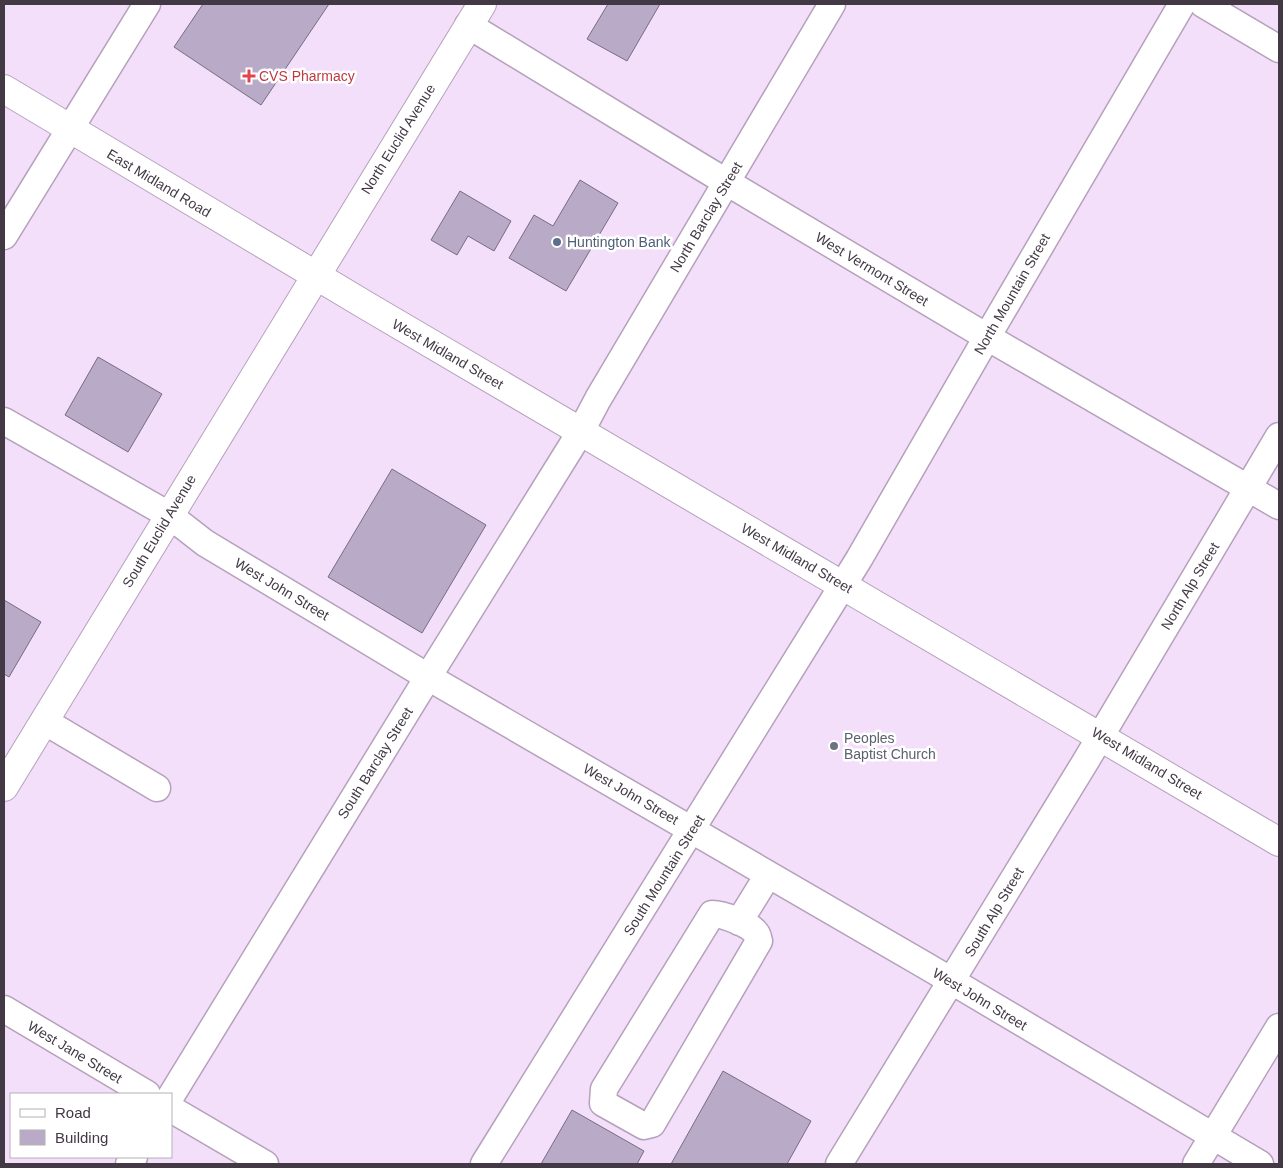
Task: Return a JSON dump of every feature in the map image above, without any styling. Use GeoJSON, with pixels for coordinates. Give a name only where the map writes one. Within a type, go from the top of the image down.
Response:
{"type":"FeatureCollection","features":[{"type":"Feature","properties":{"kind":"main road","name":"North Euclid Avenue"},"geometry":{"type":"LineString","coordinates":[[315,275],[475,14]]}},
{"type":"Feature","properties":{"kind":"main road","name":"East Midland Road"},"geometry":{"type":"LineString","coordinates":[[4,89],[315,275]]}},
{"type":"Feature","properties":{"kind":"main road","name":"West Midland Street"},"geometry":{"type":"LineString","coordinates":[[315,275],[1279,842]]}},
{"type":"Feature","properties":{"kind":"main road","name":"South Euclid Avenue"},"geometry":{"type":"LineString","coordinates":[[4,788],[315,275]]}},
{"type":"Feature","properties":{"kind":"street"},"geometry":{"type":"LineString","coordinates":[[4,236],[147,4]]}},
{"type":"Feature","properties":{"kind":"street","name":"North Barclay Street"},"geometry":{"type":"LineString","coordinates":[[581,432],[598,400],[832,4]]}},
{"type":"Feature","properties":{"kind":"street","name":"North Mountain Street"},"geometry":{"type":"LineString","coordinates":[[842,585],[859,559],[1182,4]]}},
{"type":"Feature","properties":{"kind":"street"},"geometry":{"type":"LineString","coordinates":[[1203,4],[1279,49]]}},
{"type":"Feature","properties":{"kind":"street","name":"West Vermont Street"},"geometry":{"type":"LineString","coordinates":[[475,14],[727,182],[987,337],[1279,506]]}},
{"type":"Feature","properties":{"kind":"street","name":"West John Street"},"geometry":{"type":"LineString","coordinates":[[4,421],[170,515],[205,543],[428,676],[1260,1164]]}},
{"type":"Feature","properties":{"kind":"street","name":"South Barclay Street"},"geometry":{"type":"LineString","coordinates":[[172,1094],[428,676],[581,432]]}},
{"type":"Feature","properties":{"kind":"street","name":"North Alp Street"},"geometry":{"type":"LineString","coordinates":[[1101,736],[1279,436]]}},
{"type":"Feature","properties":{"kind":"street","name":"South Mountain Street"},"geometry":{"type":"LineString","coordinates":[[484,1164],[842,585]]}},
{"type":"Feature","properties":{"kind":"street"},"geometry":{"type":"LineString","coordinates":[[44,721],[157,788]]}},
{"type":"Feature","properties":{"kind":"street","name":"South Alp Street"},"geometry":{"type":"LineString","coordinates":[[839,1164],[1101,736]]}},
{"type":"Feature","properties":{"kind":"street"},"geometry":{"type":"LineString","coordinates":[[739,922],[768,875]]}},
{"type":"Feature","properties":{"kind":"street"},"geometry":{"type":"LineString","coordinates":[[712,914],[722,914],[739,922],[756,932],[759,941],[652,1124],[644,1126],[602,1103],[604,1089],[712,914]]}},
{"type":"Feature","properties":{"kind":"street","name":"West Jane Street"},"geometry":{"type":"LineString","coordinates":[[4,1009],[145,1093]]}},
{"type":"Feature","properties":{"kind":"street"},"geometry":{"type":"LineString","coordinates":[[1196,1164],[1279,1027]]}},
{"type":"Feature","properties":{"kind":"street"},"geometry":{"type":"LineString","coordinates":[[172,1110],[265,1164]]}},
{"type":"Feature","properties":{"kind":"building","name":"CVS Pharmacy"},"geometry":{"type":"Polygon","coordinates":[[[203,4],[329,4],[261,105],[174,47],[203,4]]]}},
{"type":"Feature","properties":{"kind":"building"},"geometry":{"type":"Polygon","coordinates":[[[608,4],[660,4],[627,61],[587,39],[608,4]]]}},
{"type":"Feature","properties":{"kind":"building","name":"Huntington Bank"},"geometry":{"type":"Polygon","coordinates":[[[580,180],[618,203],[566,291],[509,258],[534,215],[553,226],[580,180]]]}},
{"type":"Feature","properties":{"kind":"building"},"geometry":{"type":"Polygon","coordinates":[[[460,191],[511,221],[494,251],[468,236],[457,255],[431,240],[460,191]]]}},
{"type":"Feature","properties":{"kind":"building"},"geometry":{"type":"Polygon","coordinates":[[[98,357],[162,394],[128,452],[65,415],[98,357]]]}},
{"type":"Feature","properties":{"kind":"building"},"geometry":{"type":"Polygon","coordinates":[[[392,469],[486,525],[422,633],[328,577],[392,469]]]}},
{"type":"Feature","properties":{"kind":"building"},"geometry":{"type":"Polygon","coordinates":[[[4,600],[41,622],[9,677],[4,674],[4,600]]]}},
{"type":"Feature","properties":{"kind":"building"},"geometry":{"type":"Polygon","coordinates":[[[723,1071],[811,1121],[787,1164],[671,1164],[723,1071]]]}},
{"type":"Feature","properties":{"kind":"building"},"geometry":{"type":"Polygon","coordinates":[[[572,1110],[644,1151],[637,1164],[541,1164],[572,1110]]]}},
{"type":"Feature","properties":{"kind":"place","name":"CVS Pharmacy"},"geometry":{"type":"Point","coordinates":[249,76]}},
{"type":"Feature","properties":{"kind":"place","name":"Huntington Bank"},"geometry":{"type":"Point","coordinates":[557,242]}},
{"type":"Feature","properties":{"kind":"place","name":"Peoples Baptist Church"},"geometry":{"type":"Point","coordinates":[834,746]}}]}
